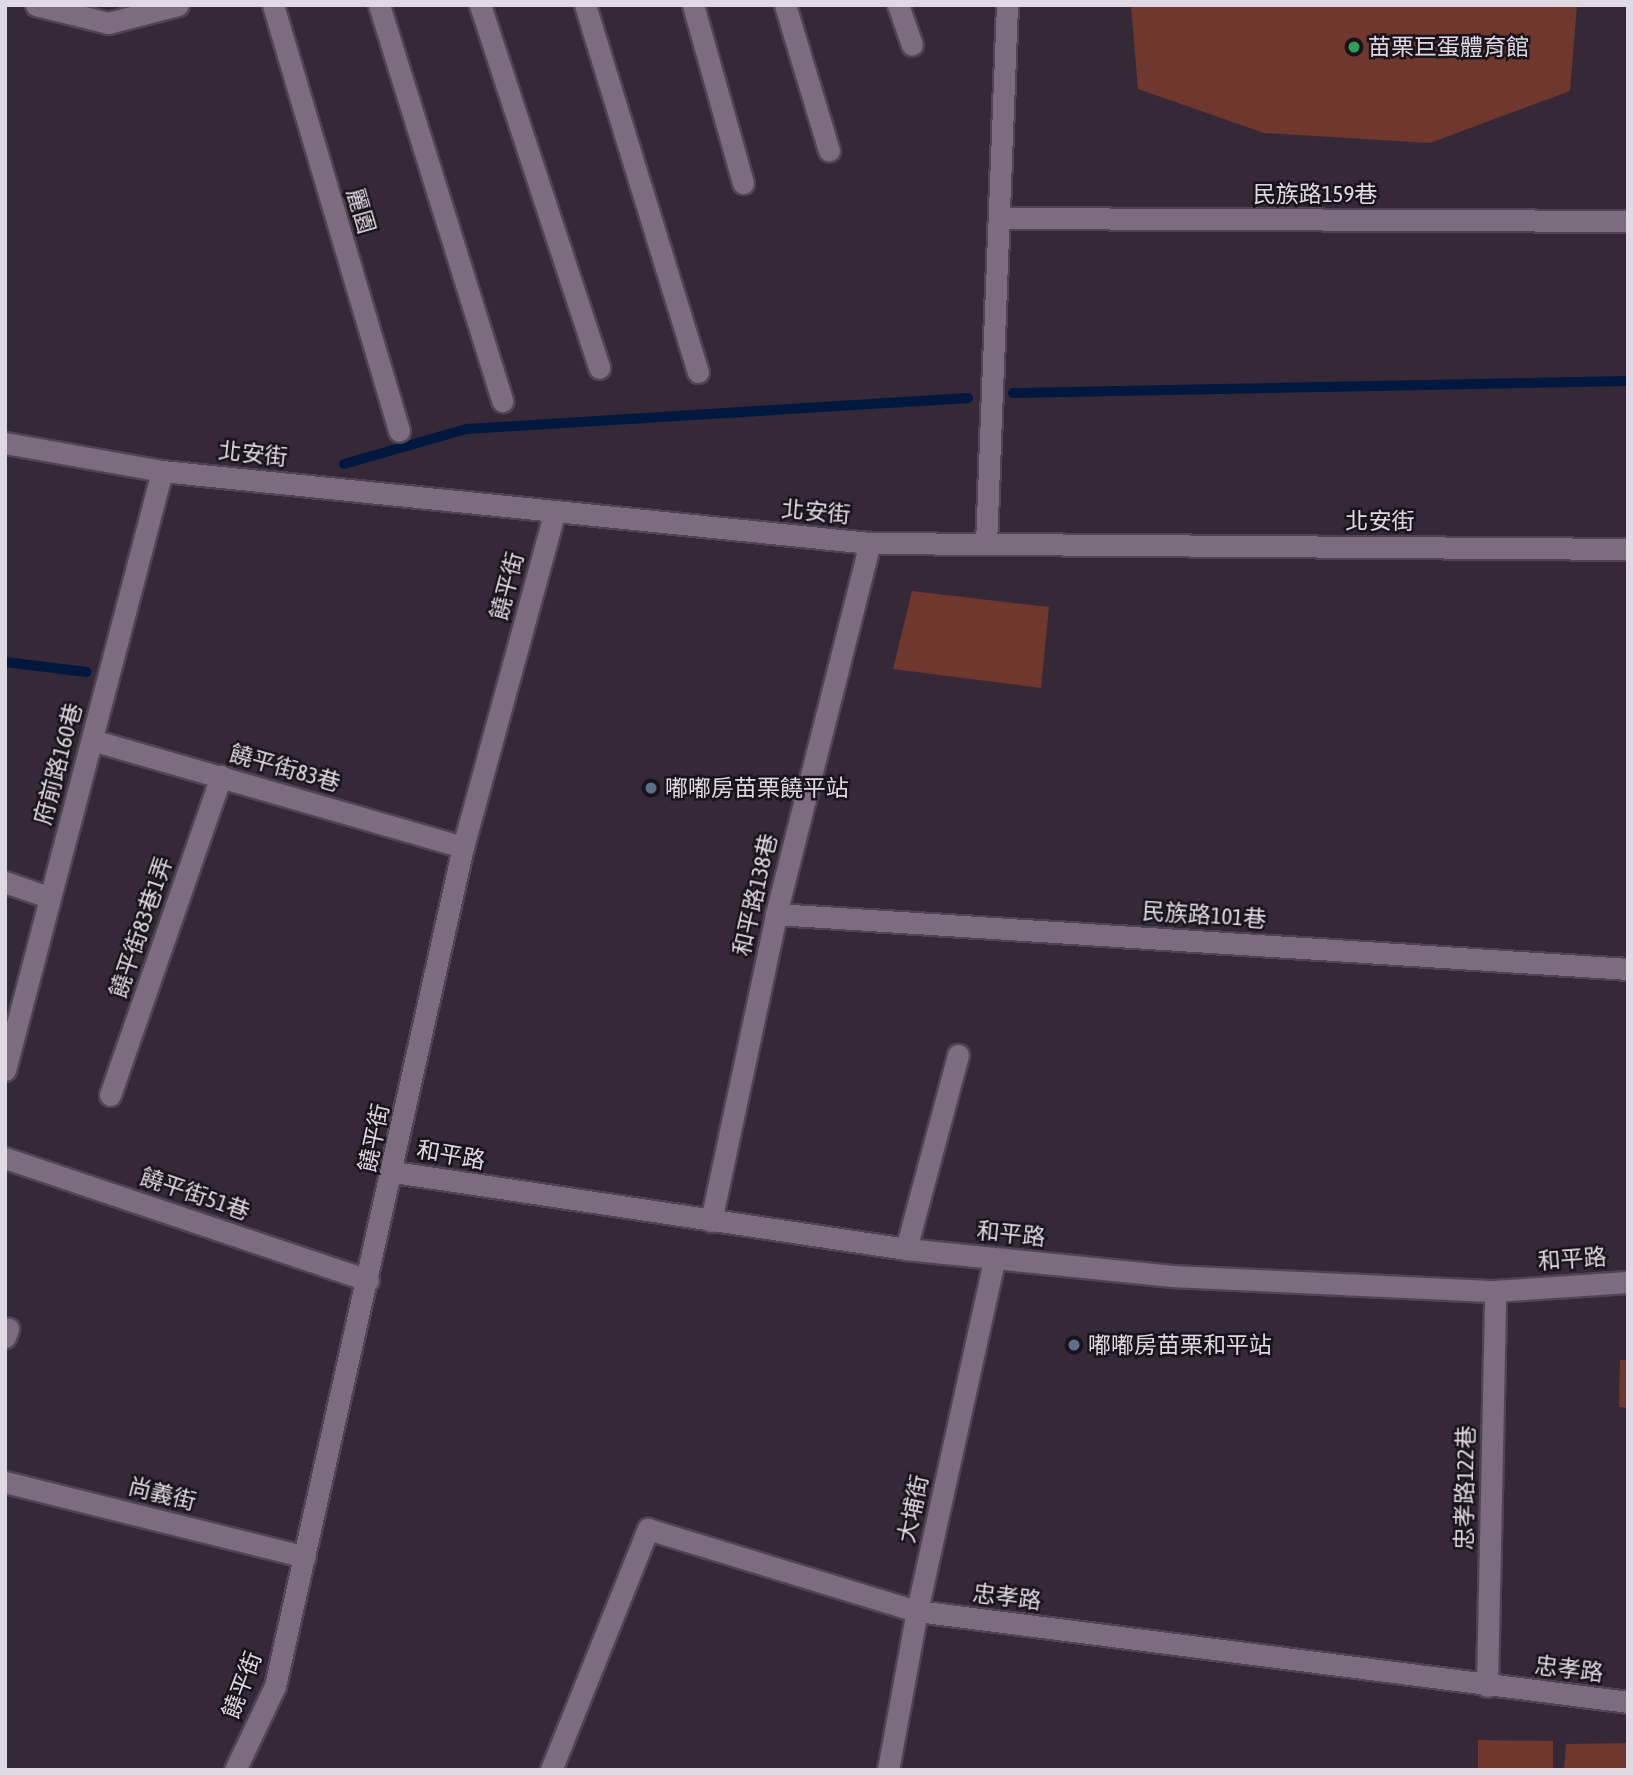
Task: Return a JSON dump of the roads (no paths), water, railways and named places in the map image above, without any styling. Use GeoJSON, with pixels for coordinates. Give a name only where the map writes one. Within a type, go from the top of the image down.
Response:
{"type":"FeatureCollection","features":[{"type":"Feature","properties":{"kind":"street"},"geometry":{"type":"LineString","coordinates":[[36,5],[108,23],[178,5]]}},
{"type":"Feature","properties":{"kind":"street","name":"麗園"},"geometry":{"type":"LineString","coordinates":[[273,5],[399,431]]}},
{"type":"Feature","properties":{"kind":"street"},"geometry":{"type":"LineString","coordinates":[[379,5],[502,401]]}},
{"type":"Feature","properties":{"kind":"street"},"geometry":{"type":"LineString","coordinates":[[480,5],[598,368]]}},
{"type":"Feature","properties":{"kind":"street"},"geometry":{"type":"LineString","coordinates":[[585,5],[698,372]]}},
{"type":"Feature","properties":{"kind":"street"},"geometry":{"type":"LineString","coordinates":[[693,5],[743,183]]}},
{"type":"Feature","properties":{"kind":"street"},"geometry":{"type":"LineString","coordinates":[[785,5],[829,151]]}},
{"type":"Feature","properties":{"kind":"street"},"geometry":{"type":"LineString","coordinates":[[898,5],[912,45]]}},
{"type":"Feature","properties":{"kind":"street"},"geometry":{"type":"LineString","coordinates":[[986,544],[1001,218],[1007,5]]}},
{"type":"Feature","properties":{"kind":"street","name":"民族路159巷"},"geometry":{"type":"LineString","coordinates":[[1001,218],[1628,221]]}},
{"type":"Feature","properties":{"kind":"street","name":"北安街"},"geometry":{"type":"LineString","coordinates":[[5,443],[162,471],[554,514],[870,543],[1628,549]]}},
{"type":"Feature","properties":{"kind":"street","name":"府前路160巷"},"geometry":{"type":"LineString","coordinates":[[5,1070],[48,897],[162,471]]}},
{"type":"Feature","properties":{"kind":"street","name":"饒平街"},"geometry":{"type":"LineString","coordinates":[[235,1770],[275,1686],[394,1172],[463,847],[554,514]]}},
{"type":"Feature","properties":{"kind":"street","name":"和平路138巷"},"geometry":{"type":"LineString","coordinates":[[711,1221],[776,915],[870,543]]}},
{"type":"Feature","properties":{"kind":"street","name":"饒平街83巷"},"geometry":{"type":"LineString","coordinates":[[92,740],[463,847]]}},
{"type":"Feature","properties":{"kind":"street","name":"饒平街83巷1弄"},"geometry":{"type":"LineString","coordinates":[[110,1095],[221,776]]}},
{"type":"Feature","properties":{"kind":"street"},"geometry":{"type":"LineString","coordinates":[[5,882],[48,897]]}},
{"type":"Feature","properties":{"kind":"street","name":"民族路101巷"},"geometry":{"type":"LineString","coordinates":[[776,915],[1628,969]]}},
{"type":"Feature","properties":{"kind":"street"},"geometry":{"type":"LineString","coordinates":[[906,1249],[958,1055]]}},
{"type":"Feature","properties":{"kind":"street","name":"饒平街51巷"},"geometry":{"type":"LineString","coordinates":[[5,1158],[368,1280]]}},
{"type":"Feature","properties":{"kind":"street","name":"和平路"},"geometry":{"type":"LineString","coordinates":[[394,1172],[711,1221],[994,1260],[1185,1277],[1495,1290],[1628,1282]]}},
{"type":"Feature","properties":{"kind":"street","name":"大埔街"},"geometry":{"type":"LineString","coordinates":[[888,1770],[917,1611],[994,1260]]}},
{"type":"Feature","properties":{"kind":"street","name":"忠孝路122巷"},"geometry":{"type":"LineString","coordinates":[[1487,1686],[1495,1290]]}},
{"type":"Feature","properties":{"kind":"street","name":"尚義街"},"geometry":{"type":"LineString","coordinates":[[7,1489],[305,1557]]}},
{"type":"Feature","properties":{"kind":"street","name":"忠孝路"},"geometry":{"type":"LineString","coordinates":[[551,1770],[648,1529],[917,1611],[1628,1702]]}},
{"type":"Feature","properties":{"kind":"waterway"},"geometry":{"type":"LineString","coordinates":[[1013,393],[1628,381]]}},
{"type":"Feature","properties":{"kind":"waterway"},"geometry":{"type":"LineString","coordinates":[[344,464],[466,429],[968,398]]}},
{"type":"Feature","properties":{"kind":"waterway"},"geometry":{"type":"LineString","coordinates":[[5,662],[86,672]]}},
{"type":"Feature","properties":{"kind":"place","name":"苗栗巨蛋體育館"},"geometry":{"type":"Point","coordinates":[1354,47]}},
{"type":"Feature","properties":{"kind":"place","name":"嘟嘟房苗栗饒平站"},"geometry":{"type":"Point","coordinates":[651,788]}},
{"type":"Feature","properties":{"kind":"place","name":"嘟嘟房苗栗和平站"},"geometry":{"type":"Point","coordinates":[1074,1345]}}]}
